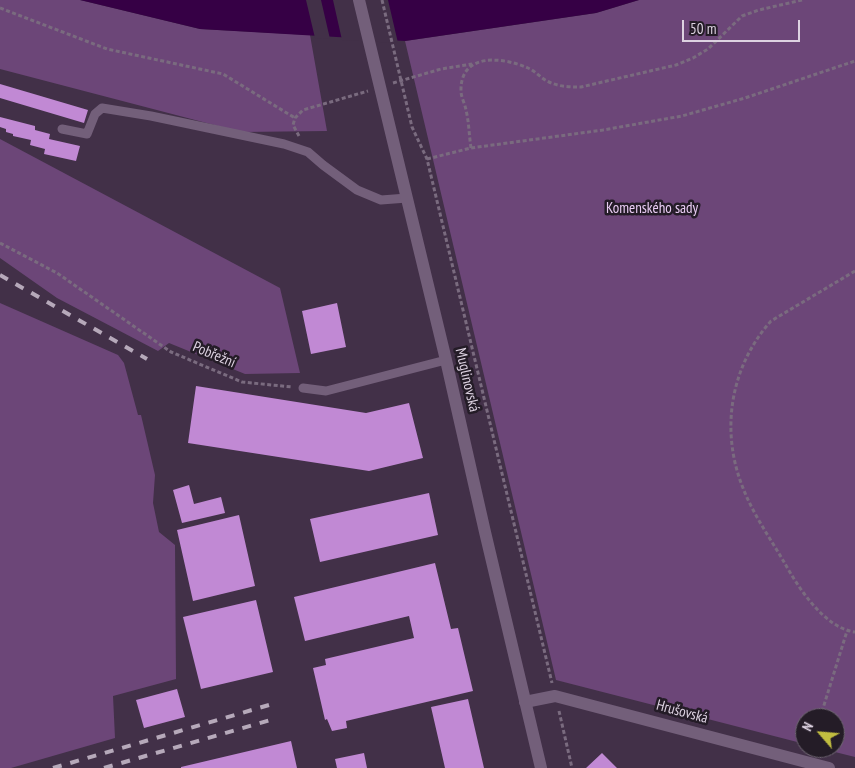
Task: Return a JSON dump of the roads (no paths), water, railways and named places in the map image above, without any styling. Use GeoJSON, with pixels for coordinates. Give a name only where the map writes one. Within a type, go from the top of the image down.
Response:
{"type":"FeatureCollection","features":[{"type":"Feature","properties":{"kind":"main road","name":"Muglinovská"},"geometry":{"type":"LineString","coordinates":[[359,0],[446,360],[541,768]]}},
{"type":"Feature","properties":{"kind":"main road","name":"Hrušovská"},"geometry":{"type":"LineString","coordinates":[[526,702],[555,696],[829,768]]}},
{"type":"Feature","properties":{"kind":"lane"},"geometry":{"type":"LineString","coordinates":[[62,129],[87,134],[95,114],[102,108],[152,116],[284,144],[308,152],[357,190],[381,200],[407,198]]}},
{"type":"Feature","properties":{"kind":"lane"},"geometry":{"type":"LineString","coordinates":[[303,388],[326,391],[446,360]]}},
{"type":"Feature","properties":{"kind":"railway"},"geometry":{"type":"LineString","coordinates":[[0,275],[147,359]]}},
{"type":"Feature","properties":{"kind":"railway"},"geometry":{"type":"LineString","coordinates":[[53,768],[269,705]]}},
{"type":"Feature","properties":{"kind":"railway"},"geometry":{"type":"LineString","coordinates":[[104,768],[274,719]]}},
{"type":"Feature","properties":{"kind":"park label","name":"Komenského sady"},"geometry":{"type":"Point","coordinates":[652,209]}}]}
